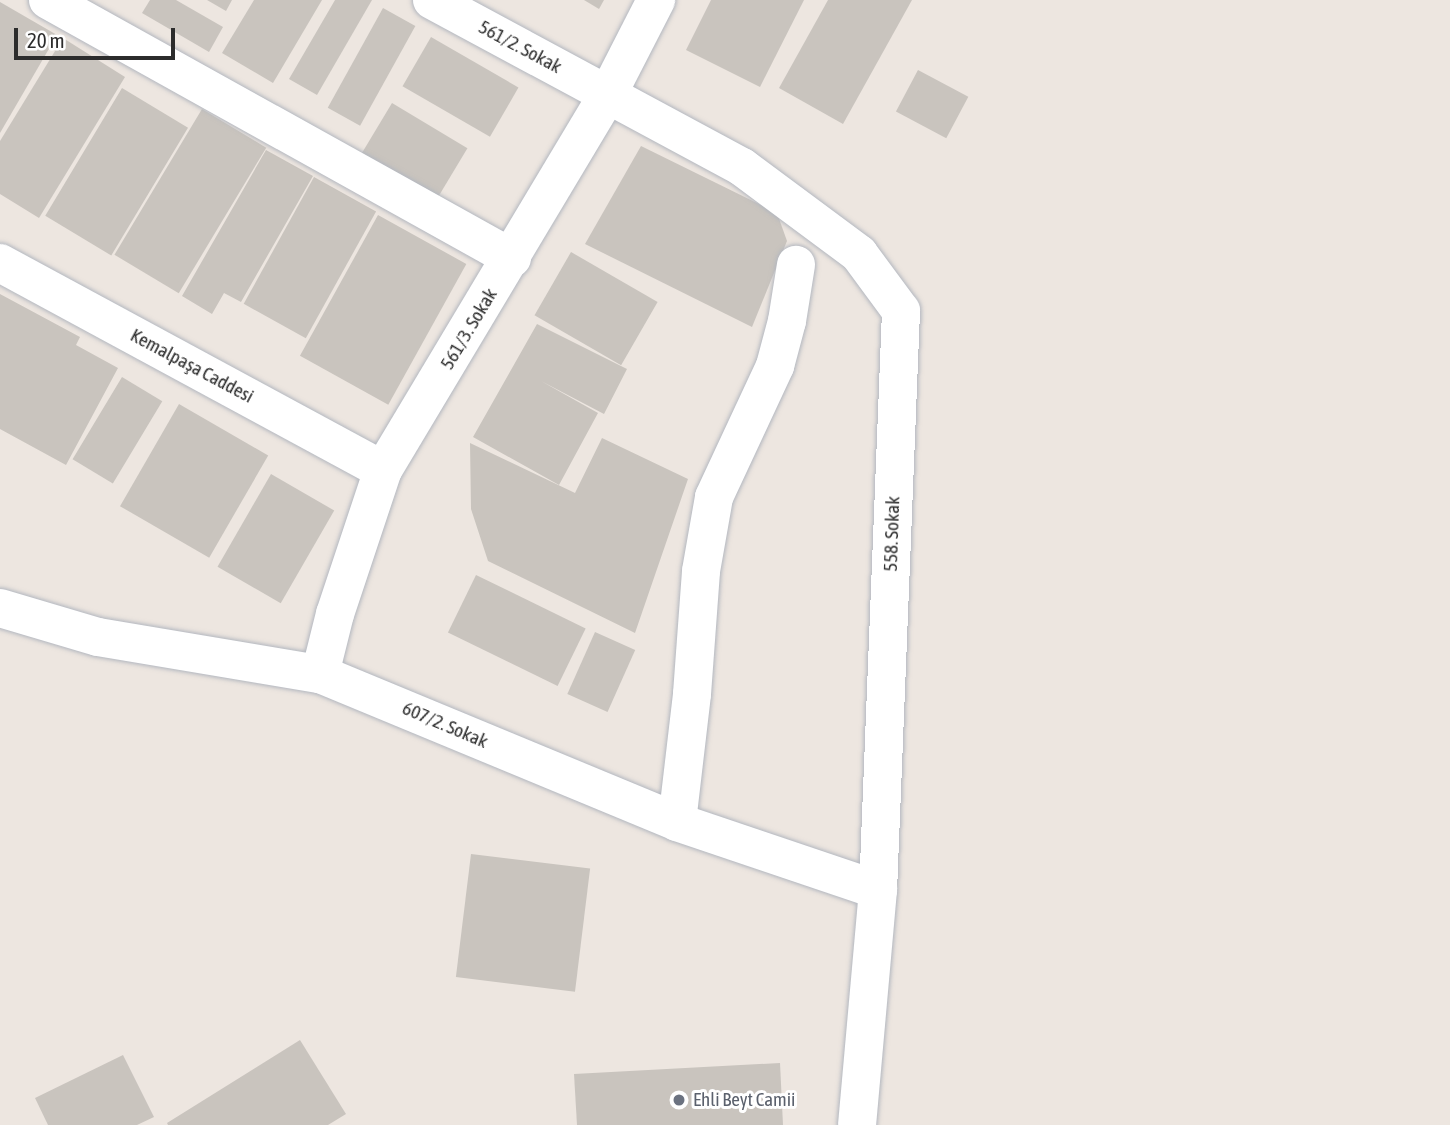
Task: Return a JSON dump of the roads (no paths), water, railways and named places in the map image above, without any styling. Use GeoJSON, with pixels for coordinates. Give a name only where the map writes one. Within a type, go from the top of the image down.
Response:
{"type":"FeatureCollection","features":[{"type":"Feature","properties":{"kind":"street"},"geometry":{"type":"LineString","coordinates":[[48,0],[512,258]]}},
{"type":"Feature","properties":{"kind":"street","name":"561/2. Sokak"},"geometry":{"type":"LineString","coordinates":[[432,0],[608,94]]}},
{"type":"Feature","properties":{"kind":"street","name":"561/3. Sokak"},"geometry":{"type":"LineString","coordinates":[[320,674],[335,614],[383,470],[608,94],[656,0]]}},
{"type":"Feature","properties":{"kind":"street","name":"558. Sokak"},"geometry":{"type":"LineString","coordinates":[[608,94],[742,167],[859,254],[901,311],[878,890],[857,1125]]}},
{"type":"Feature","properties":{"kind":"street","name":"Kemalpaşa Caddesi"},"geometry":{"type":"LineString","coordinates":[[0,263],[383,470]]}},
{"type":"Feature","properties":{"kind":"street"},"geometry":{"type":"LineString","coordinates":[[677,822],[692,694],[701,571],[714,497],[775,366],[796,265]]}},
{"type":"Feature","properties":{"kind":"street","name":"607/2. Sokak"},"geometry":{"type":"LineString","coordinates":[[0,608],[98,638],[320,674],[677,822],[878,890]]}},
{"type":"Feature","properties":{"kind":"place","name":"Ehli Beyt Camii"},"geometry":{"type":"Point","coordinates":[679,1100]}}]}
